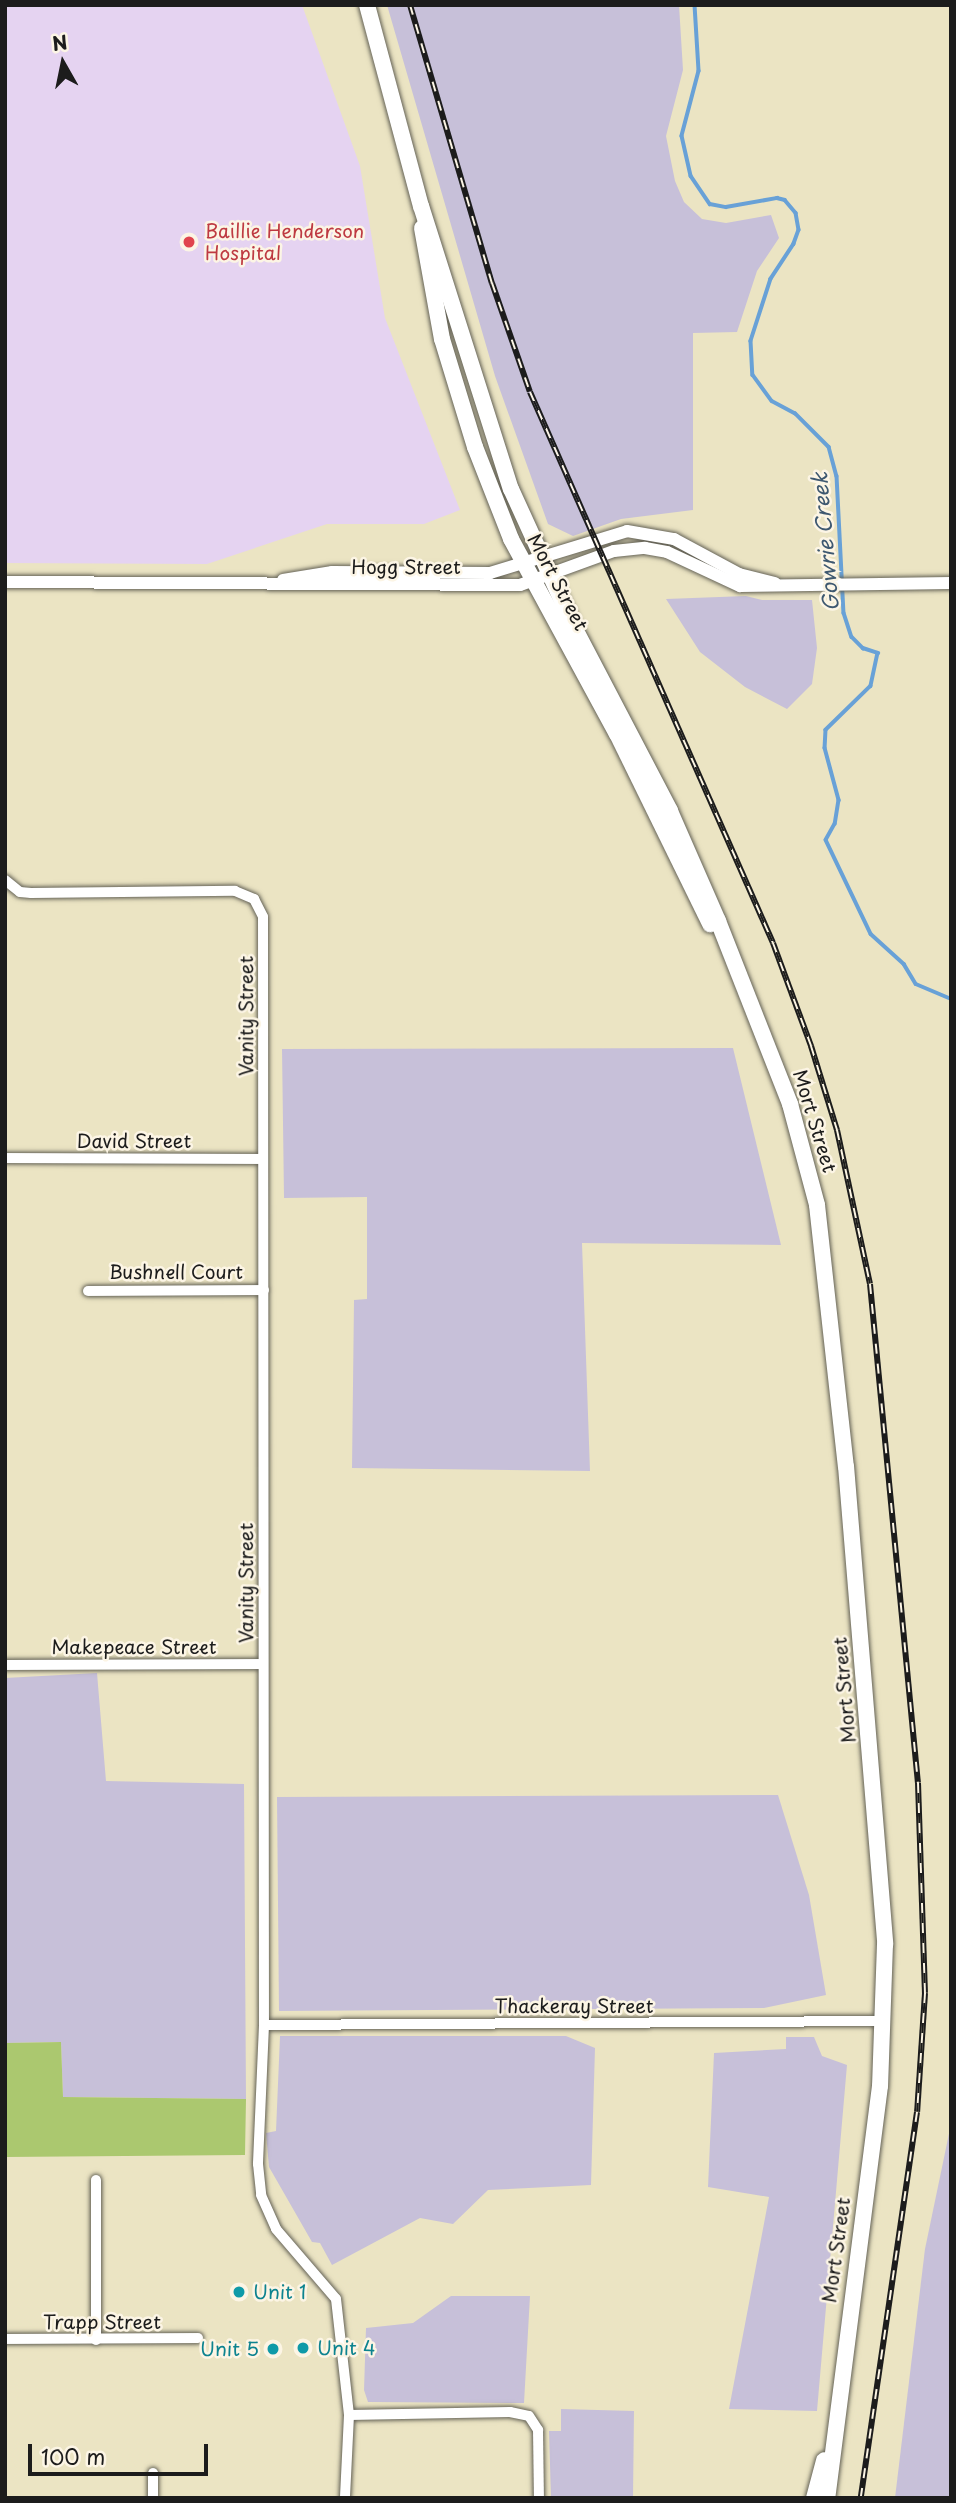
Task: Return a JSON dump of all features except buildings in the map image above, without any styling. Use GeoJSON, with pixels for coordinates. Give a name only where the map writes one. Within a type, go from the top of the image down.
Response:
{"type":"FeatureCollection","features":[{"type":"Feature","properties":{"kind":"main road","name":"Mort Street"},"geometry":{"type":"LineString","coordinates":[[367,5],[421,206],[532,560],[670,811],[790,1104],[817,1205],[827,1262],[880,1861],[883,2021],[880,2086],[832,2438],[827,2498]]}},
{"type":"Feature","properties":{"kind":"main road","name":"Mort Street"},"geometry":{"type":"LineString","coordinates":[[814,2498],[832,2438]]}},
{"type":"Feature","properties":{"kind":"street","name":"Hogg Street"},"geometry":{"type":"LineString","coordinates":[[269,583],[332,572],[490,573],[605,535],[650,533],[691,546],[739,574],[782,585]]}},
{"type":"Feature","properties":{"kind":"street","name":"Hogg Street"},"geometry":{"type":"LineString","coordinates":[[5,582],[496,586],[542,579],[614,551],[645,548],[691,561],[726,582],[782,585]]}},
{"type":"Feature","properties":{"kind":"street"},"geometry":{"type":"LineString","coordinates":[[782,585],[951,583]]}},
{"type":"Feature","properties":{"kind":"street","name":"Vanity Street"},"geometry":{"type":"LineString","coordinates":[[5,880],[20,892],[31,893],[235,891],[254,899],[263,917],[264,2025],[261,2195],[276,2229],[336,2299],[344,2340],[349,2415],[345,2498]]}},
{"type":"Feature","properties":{"kind":"street","name":"David Street"},"geometry":{"type":"LineString","coordinates":[[5,1158],[263,1159]]}},
{"type":"Feature","properties":{"kind":"street","name":"Bushnell Court"},"geometry":{"type":"LineString","coordinates":[[88,1291],[264,1290]]}},
{"type":"Feature","properties":{"kind":"street","name":"Makepeace Street"},"geometry":{"type":"LineString","coordinates":[[5,1665],[263,1664]]}},
{"type":"Feature","properties":{"kind":"street","name":"Thackeray Street"},"geometry":{"type":"LineString","coordinates":[[264,2025],[883,2021]]}},
{"type":"Feature","properties":{"kind":"street"},"geometry":{"type":"LineString","coordinates":[[96,2180],[96,2340]]}},
{"type":"Feature","properties":{"kind":"street","name":"Trapp Street"},"geometry":{"type":"LineString","coordinates":[[5,2339],[198,2338]]}},
{"type":"Feature","properties":{"kind":"street"},"geometry":{"type":"LineString","coordinates":[[349,2415],[510,2412],[529,2416],[538,2430],[539,2498]]}},
{"type":"Feature","properties":{"kind":"street"},"geometry":{"type":"LineString","coordinates":[[153,2473],[153,2498]]}},
{"type":"Feature","properties":{"kind":"shaded area","name":"Baillie Henderson Hospital"},"geometry":{"type":"Polygon","coordinates":[[[5,5],[302,5],[360,166],[385,318],[460,510],[424,524],[327,524],[207,564],[5,563],[5,5]]]}},
{"type":"Feature","properties":{"kind":"shaded area"},"geometry":{"type":"Polygon","coordinates":[[[387,5],[679,5],[683,70],[666,136],[675,181],[684,202],[702,219],[726,223],[771,215],[779,238],[757,271],[737,332],[693,333],[693,510],[621,519],[573,536],[548,524],[495,376],[387,5]]]}},
{"type":"Feature","properties":{"kind":"shaded area"},"geometry":{"type":"Polygon","coordinates":[[[746,596],[762,600],[812,600],[817,648],[812,684],[787,709],[745,687],[700,652],[666,599],[746,596]]]}},
{"type":"Feature","properties":{"kind":"shaded area"},"geometry":{"type":"Polygon","coordinates":[[[733,1048],[781,1245],[582,1243],[590,1471],[352,1468],[354,1300],[367,1299],[367,1197],[284,1198],[282,1049],[733,1048]]]}},
{"type":"Feature","properties":{"kind":"shaded area"},"geometry":{"type":"Polygon","coordinates":[[[97,1673],[106,1781],[244,1784],[246,2099],[63,2097],[61,2042],[5,2043],[5,1678],[97,1673]]]}},
{"type":"Feature","properties":{"kind":"shaded area"},"geometry":{"type":"Polygon","coordinates":[[[778,1795],[809,1895],[826,1995],[764,2008],[279,2011],[277,1797],[778,1795]]]}},
{"type":"Feature","properties":{"kind":"shaded area"},"geometry":{"type":"Polygon","coordinates":[[[280,2036],[566,2036],[595,2048],[591,2185],[488,2190],[453,2224],[420,2218],[332,2265],[320,2243],[312,2242],[269,2167],[266,2133],[276,2131],[280,2036]]]}},
{"type":"Feature","properties":{"kind":"shaded area"},"geometry":{"type":"Polygon","coordinates":[[[786,2037],[814,2037],[822,2056],[847,2065],[817,2411],[729,2409],[769,2197],[708,2187],[714,2053],[786,2049],[786,2037]]]}},
{"type":"Feature","properties":{"kind":"shaded area"},"geometry":{"type":"Polygon","coordinates":[[[951,2124],[951,2498],[895,2498],[925,2249],[951,2124]]]}},
{"type":"Feature","properties":{"kind":"shaded area"},"geometry":{"type":"Polygon","coordinates":[[[451,2296],[530,2296],[524,2403],[368,2402],[364,2390],[366,2328],[413,2323],[451,2296]]]}},
{"type":"Feature","properties":{"kind":"shaded area"},"geometry":{"type":"Polygon","coordinates":[[[561,2409],[634,2411],[633,2498],[551,2498],[549,2431],[561,2431],[561,2409]]]}},
{"type":"Feature","properties":{"kind":"green space"},"geometry":{"type":"Polygon","coordinates":[[[61,2042],[63,2097],[246,2099],[245,2155],[5,2157],[5,2043],[61,2042]]]}},
{"type":"Feature","properties":{"kind":"waterway","name":"Gowrie Creek"},"geometry":{"type":"LineString","coordinates":[[695,5],[699,71],[682,136],[691,176],[710,204],[726,207],[777,198],[785,200],[796,213],[799,230],[794,244],[771,279],[751,341],[753,375],[772,401],[795,413],[829,447],[837,476],[844,613],[852,637],[863,648],[878,653],[871,686],[826,730],[825,748],[839,800],[835,824],[826,840],[871,934],[904,964],[916,984],[951,999]]}},
{"type":"Feature","properties":{"kind":"railway"},"geometry":{"type":"LineString","coordinates":[[410,5],[492,283],[530,392],[773,943],[811,1046],[837,1130],[870,1284],[918,1783],[925,1993],[917,2112],[861,2498]]}},
{"type":"Feature","properties":{"kind":"place","name":"Baillie Henderson Hospital"},"geometry":{"type":"Point","coordinates":[189,242]}},
{"type":"Feature","properties":{"kind":"place","name":"Unit 1"},"geometry":{"type":"Point","coordinates":[239,2292]}},
{"type":"Feature","properties":{"kind":"place","name":"Unit 4"},"geometry":{"type":"Point","coordinates":[303,2348]}},
{"type":"Feature","properties":{"kind":"place","name":"Unit 5"},"geometry":{"type":"Point","coordinates":[273,2349]}}]}
